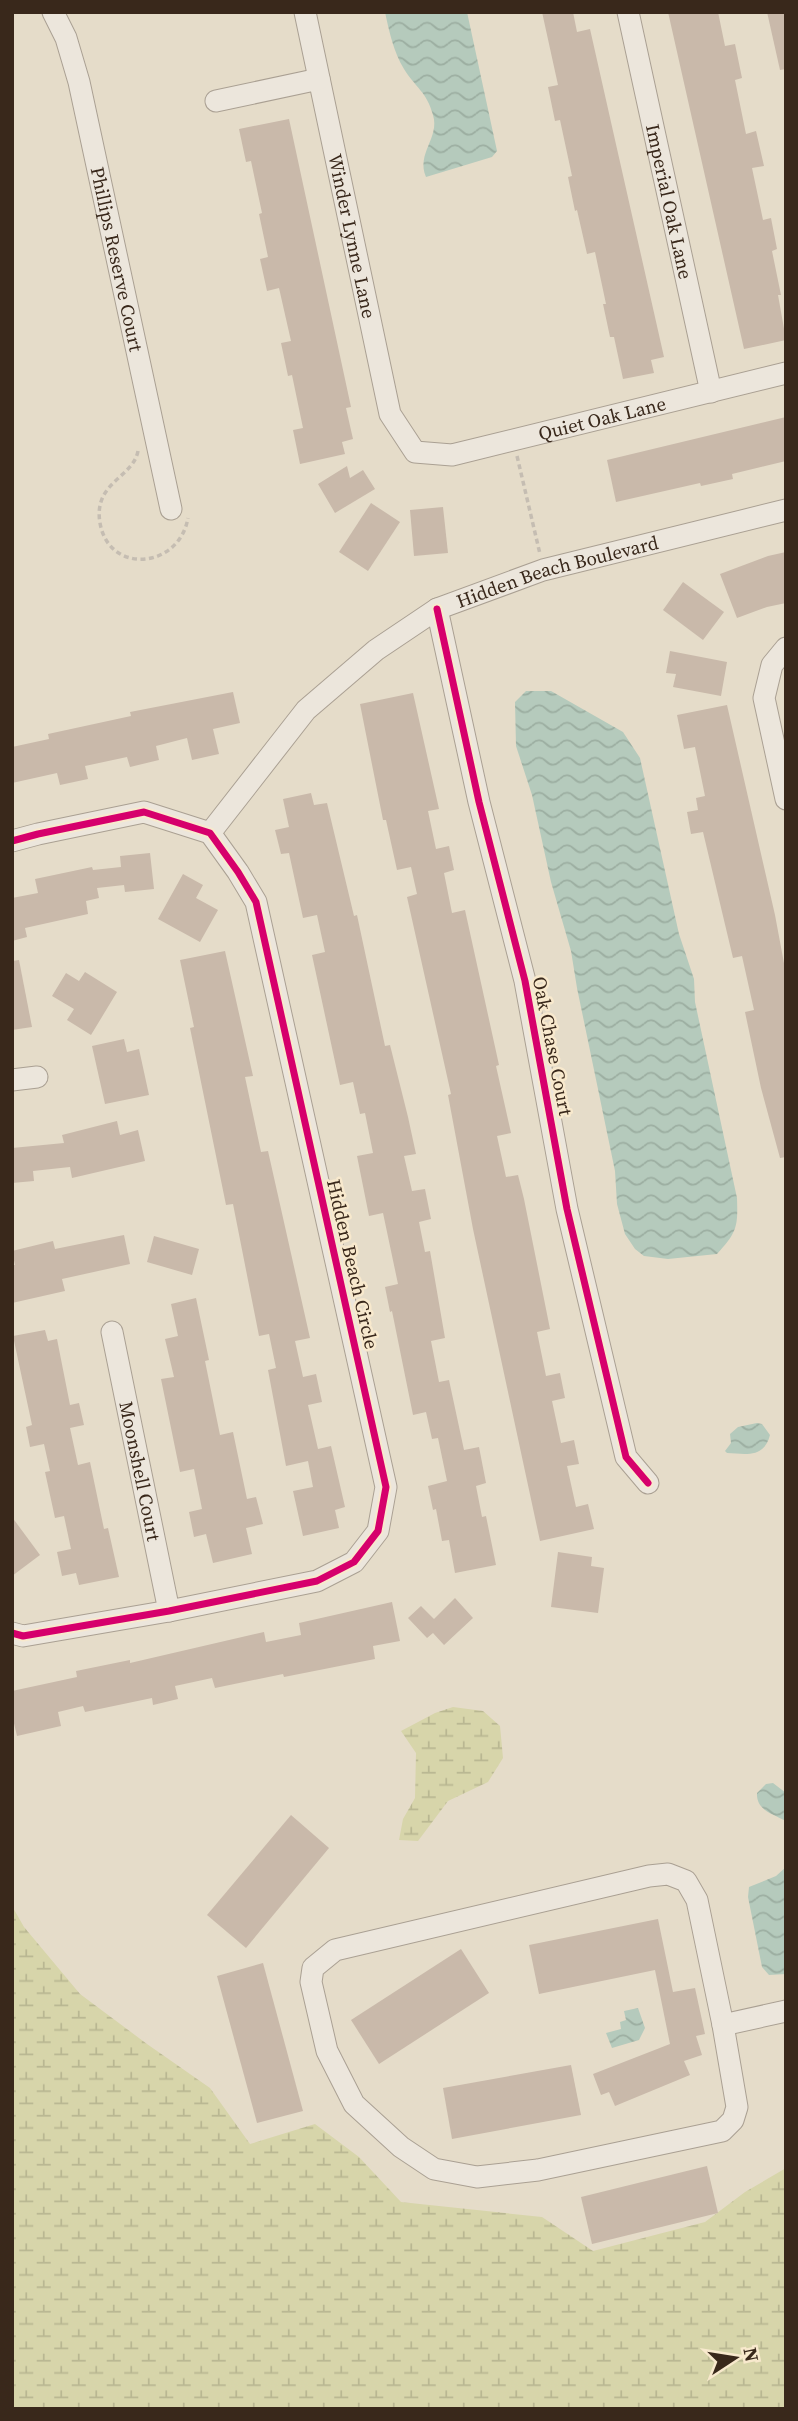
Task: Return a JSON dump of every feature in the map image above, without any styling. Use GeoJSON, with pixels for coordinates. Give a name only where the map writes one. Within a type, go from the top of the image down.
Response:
{"type":"FeatureCollection","features":[{"type":"Feature","properties":{"kind":"street","name":"Phillips Reserve Court"},"geometry":{"type":"LineString","coordinates":[[53,12],[66,38],[79,82],[180,508]]}},
{"type":"Feature","properties":{"kind":"street","name":"Winder Lynne Lane"},"geometry":{"type":"LineString","coordinates":[[304,12],[390,415],[415,452]]}},
{"type":"Feature","properties":{"kind":"street","name":"Imperial Oak Lane"},"geometry":{"type":"LineString","coordinates":[[628,12],[711,392]]}},
{"type":"Feature","properties":{"kind":"street"},"geometry":{"type":"LineString","coordinates":[[216,101],[319,79]]}},
{"type":"Feature","properties":{"kind":"street","name":"Quiet Oak Lane"},"geometry":{"type":"LineString","coordinates":[[415,452],[453,455],[786,373]]}},
{"type":"Feature","properties":{"kind":"street","name":"Hidden Beach Boulevard"},"geometry":{"type":"LineString","coordinates":[[210,833],[306,710],[376,650],[437,609],[543,570],[786,510]]}},
{"type":"Feature","properties":{"kind":"street","name":"Oak Chase Court"},"geometry":{"type":"LineString","coordinates":[[437,609],[479,802],[525,981],[567,1209],[619,1431],[626,1457],[648,1483]]}},
{"type":"Feature","properties":{"kind":"street"},"geometry":{"type":"LineString","coordinates":[[786,648],[772,665],[764,698],[786,799]]}},
{"type":"Feature","properties":{"kind":"street"},"geometry":{"type":"LineString","coordinates":[[12,842],[37,834],[144,812],[210,833]]}},
{"type":"Feature","properties":{"kind":"street","name":"Hidden Beach Circle"},"geometry":{"type":"LineString","coordinates":[[12,1633],[23,1636],[169,1611],[317,1581],[354,1562],[378,1531],[386,1487],[256,902],[210,833]]}},
{"type":"Feature","properties":{"kind":"street"},"geometry":{"type":"LineString","coordinates":[[12,1080],[37,1077]]}},
{"type":"Feature","properties":{"kind":"street","name":"Moonshell Court"},"geometry":{"type":"LineString","coordinates":[[112,1332],[169,1611]]}},
{"type":"Feature","properties":{"kind":"street"},"geometry":{"type":"LineString","coordinates":[[668,1874],[686,1881],[697,1900],[723,2025],[737,2107],[733,2120],[722,2131],[538,2170],[477,2177],[433,2169],[401,2147],[354,2104],[327,2051],[311,1982],[313,1968],[335,1951],[649,1876],[668,1874]]}},
{"type":"Feature","properties":{"kind":"street"},"geometry":{"type":"LineString","coordinates":[[723,2025],[786,2011]]}},
{"type":"Feature","properties":{"kind":"path"},"geometry":{"type":"LineString","coordinates":[[513,440],[543,570]]}},
{"type":"Feature","properties":{"kind":"path"},"geometry":{"type":"LineString","coordinates":[[138,450],[137,459],[108,487],[101,504],[100,523],[108,545],[122,556],[144,560],[165,554],[176,546],[185,531],[180,508]]}},
{"type":"Feature","properties":{"kind":"green space"},"geometry":{"type":"Polygon","coordinates":[[[453,1707],[483,1711],[500,1726],[503,1758],[488,1782],[448,1801],[418,1841],[399,1840],[403,1819],[415,1798],[416,1753],[401,1731],[453,1707]]]}},
{"type":"Feature","properties":{"kind":"green space"},"geometry":{"type":"Polygon","coordinates":[[[12,1906],[24,1927],[80,1994],[210,2088],[250,2144],[315,2124],[359,2157],[401,2202],[542,2217],[593,2251],[705,2222],[745,2192],[786,2168],[786,2409],[12,2409],[12,1906]]]}},
{"type":"Feature","properties":{"kind":"water"},"geometry":{"type":"Polygon","coordinates":[[[385,12],[467,12],[497,151],[492,157],[426,177],[424,160],[433,131],[433,115],[424,95],[400,63],[385,12]]]}},
{"type":"Feature","properties":{"kind":"water"},"geometry":{"type":"Polygon","coordinates":[[[526,691],[551,691],[623,732],[640,758],[679,934],[694,979],[695,1002],[737,1198],[735,1229],[717,1254],[668,1259],[644,1256],[635,1249],[625,1234],[617,1204],[615,1171],[571,951],[551,882],[532,795],[516,746],[515,702],[526,691]]]}},
{"type":"Feature","properties":{"kind":"water"},"geometry":{"type":"Polygon","coordinates":[[[762,1424],[770,1435],[764,1448],[748,1454],[725,1451],[731,1443],[730,1434],[738,1427],[762,1424]]]}},
{"type":"Feature","properties":{"kind":"water"},"geometry":{"type":"Polygon","coordinates":[[[773,1783],[786,1793],[786,1821],[766,1811],[757,1799],[757,1793],[766,1784],[773,1783]]]}},
{"type":"Feature","properties":{"kind":"water"},"geometry":{"type":"Polygon","coordinates":[[[786,1867],[786,1974],[769,1975],[762,1967],[748,1897],[749,1887],[776,1876],[786,1867]]]}},
{"type":"Feature","properties":{"kind":"water"},"geometry":{"type":"Polygon","coordinates":[[[638,2008],[645,2028],[639,2040],[612,2048],[606,2033],[621,2029],[620,2022],[626,2020],[624,2011],[638,2008]]]}},
{"type":"Feature","properties":{"kind":"building"},"geometry":{"type":"Polygon","coordinates":[[[542,12],[573,12],[577,32],[590,29],[664,357],[651,360],[654,373],[623,379],[614,337],[610,337],[595,252],[587,254],[568,177],[572,176],[560,120],[555,121],[548,87],[558,85],[542,12]]]}},
{"type":"Feature","properties":{"kind":"building"},"geometry":{"type":"Polygon","coordinates":[[[668,12],[718,12],[725,46],[735,44],[742,78],[735,80],[746,134],[756,131],[764,166],[752,168],[763,220],[771,218],[777,249],[772,251],[786,340],[744,349],[668,12]]]}},
{"type":"Feature","properties":{"kind":"building"},"geometry":{"type":"Polygon","coordinates":[[[767,12],[786,12],[786,69],[780,70],[767,12]]]}},
{"type":"Feature","properties":{"kind":"building"},"geometry":{"type":"Polygon","coordinates":[[[289,119],[351,407],[346,408],[353,439],[342,442],[345,454],[300,464],[293,430],[303,428],[292,375],[288,376],[281,343],[291,341],[279,288],[267,291],[260,259],[268,257],[259,214],[262,213],[251,161],[246,162],[239,129],[289,119]]]}},
{"type":"Feature","properties":{"kind":"building"},"geometry":{"type":"Polygon","coordinates":[[[786,417],[786,461],[732,474],[733,479],[701,486],[700,483],[616,502],[607,460],[786,417]]]}},
{"type":"Feature","properties":{"kind":"building"},"geometry":{"type":"Polygon","coordinates":[[[347,466],[350,478],[363,470],[375,489],[335,513],[318,484],[347,466]]]}},
{"type":"Feature","properties":{"kind":"building"},"geometry":{"type":"Polygon","coordinates":[[[371,503],[400,522],[368,571],[339,552],[371,503]]]}},
{"type":"Feature","properties":{"kind":"building"},"geometry":{"type":"Polygon","coordinates":[[[443,507],[448,553],[414,556],[410,510],[443,507]]]}},
{"type":"Feature","properties":{"kind":"building"},"geometry":{"type":"Polygon","coordinates":[[[786,552],[786,603],[737,618],[720,574],[786,552]]]}},
{"type":"Feature","properties":{"kind":"building"},"geometry":{"type":"Polygon","coordinates":[[[683,582],[724,612],[703,640],[663,610],[683,582]]]}},
{"type":"Feature","properties":{"kind":"building"},"geometry":{"type":"Polygon","coordinates":[[[670,651],[727,662],[721,696],[673,687],[676,674],[666,673],[670,651]]]}},
{"type":"Feature","properties":{"kind":"building"},"geometry":{"type":"Polygon","coordinates":[[[233,692],[240,723],[213,729],[219,754],[192,760],[187,738],[156,746],[159,760],[130,767],[127,757],[85,766],[88,779],[60,785],[57,773],[12,783],[12,747],[49,739],[48,734],[131,716],[130,712],[233,692]]]}},
{"type":"Feature","properties":{"kind":"building"},"geometry":{"type":"Polygon","coordinates":[[[413,693],[439,809],[428,811],[436,849],[449,846],[454,870],[444,873],[452,913],[465,910],[499,1065],[496,1066],[511,1133],[497,1136],[506,1177],[518,1175],[524,1199],[550,1329],[537,1332],[546,1376],[560,1373],[565,1398],[552,1401],[561,1443],[574,1440],[579,1464],[567,1466],[576,1507],[588,1504],[594,1529],[540,1541],[473,1229],[448,1095],[451,1094],[407,897],[417,894],[411,867],[397,870],[386,820],[383,820],[360,704],[413,693]]]}},
{"type":"Feature","properties":{"kind":"building"},"geometry":{"type":"Polygon","coordinates":[[[727,705],[786,974],[786,1157],[780,1158],[761,1088],[745,1012],[754,1010],[742,956],[733,958],[703,832],[691,834],[687,812],[698,810],[696,798],[705,796],[695,747],[684,749],[677,715],[727,705]]]}},
{"type":"Feature","properties":{"kind":"building"},"geometry":{"type":"Polygon","coordinates":[[[311,793],[314,805],[327,803],[354,916],[357,915],[385,1046],[390,1045],[408,1117],[416,1154],[404,1156],[412,1191],[425,1189],[431,1219],[419,1222],[425,1252],[430,1251],[445,1338],[431,1341],[439,1382],[449,1380],[464,1450],[479,1447],[486,1483],[476,1486],[482,1517],[486,1516],[496,1565],[455,1573],[449,1540],[442,1541],[436,1509],[433,1510],[428,1486],[447,1481],[438,1438],[432,1439],[426,1412],[413,1415],[392,1311],[390,1312],[385,1287],[398,1284],[383,1213],[369,1216],[357,1156],[373,1153],[365,1113],[360,1114],[353,1082],[340,1085],[312,955],[325,952],[317,915],[303,918],[289,853],[281,854],[275,830],[289,827],[283,799],[311,793]]]}},
{"type":"Feature","properties":{"kind":"building"},"geometry":{"type":"Polygon","coordinates":[[[150,853],[154,889],[125,892],[124,885],[97,888],[99,898],[86,901],[88,914],[25,928],[27,937],[12,941],[12,898],[38,893],[35,879],[92,867],[93,870],[121,867],[120,856],[150,853]]]}},
{"type":"Feature","properties":{"kind":"building"},"geometry":{"type":"Polygon","coordinates":[[[183,874],[203,885],[196,898],[218,910],[200,942],[158,919],[183,874]]]}},
{"type":"Feature","properties":{"kind":"building"},"geometry":{"type":"Polygon","coordinates":[[[225,951],[253,1076],[245,1077],[261,1152],[268,1151],[310,1338],[295,1341],[303,1377],[316,1374],[322,1402],[308,1405],[318,1449],[331,1446],[345,1507],[335,1510],[339,1528],[303,1536],[293,1491],[313,1487],[308,1461],[286,1466],[268,1370],[276,1368],[269,1334],[259,1336],[233,1204],[226,1205],[190,1028],[194,1027],[180,960],[225,951]]]}},
{"type":"Feature","properties":{"kind":"building"},"geometry":{"type":"Polygon","coordinates":[[[19,960],[32,1027],[12,1030],[12,961],[19,960]]]}},
{"type":"Feature","properties":{"kind":"building"},"geometry":{"type":"Polygon","coordinates":[[[85,972],[117,992],[91,1035],[67,1020],[74,1009],[52,996],[66,973],[79,981],[85,972]]]}},
{"type":"Feature","properties":{"kind":"building"},"geometry":{"type":"Polygon","coordinates":[[[124,1039],[127,1052],[139,1049],[149,1095],[105,1104],[92,1046],[124,1039]]]}},
{"type":"Feature","properties":{"kind":"building"},"geometry":{"type":"Polygon","coordinates":[[[117,1121],[120,1135],[138,1130],[145,1161],[72,1178],[70,1167],[33,1171],[34,1181],[12,1183],[12,1148],[64,1143],[62,1135],[117,1121]]]}},
{"type":"Feature","properties":{"kind":"building"},"geometry":{"type":"Polygon","coordinates":[[[124,1235],[130,1264],[62,1279],[65,1291],[12,1303],[12,1265],[15,1265],[12,1251],[53,1241],[55,1249],[124,1235]]]}},
{"type":"Feature","properties":{"kind":"building"},"geometry":{"type":"Polygon","coordinates":[[[154,1236],[199,1249],[192,1275],[147,1262],[154,1236]]]}},
{"type":"Feature","properties":{"kind":"building"},"geometry":{"type":"Polygon","coordinates":[[[196,1298],[209,1360],[205,1361],[220,1435],[233,1432],[247,1499],[256,1497],[263,1524],[246,1528],[252,1554],[213,1563],[206,1534],[194,1537],[189,1512],[202,1509],[194,1469],[180,1472],[161,1379],[174,1377],[165,1339],[178,1336],[171,1304],[196,1298]]]}},
{"type":"Feature","properties":{"kind":"building"},"geometry":{"type":"Polygon","coordinates":[[[45,1330],[48,1341],[57,1339],[70,1405],[79,1403],[84,1425],[70,1428],[78,1465],[90,1462],[104,1529],[108,1528],[119,1577],[79,1585],[76,1573],[62,1576],[57,1552],[71,1549],[64,1516],[55,1518],[45,1472],[50,1471],[44,1444],[30,1447],[26,1427],[32,1425],[13,1336],[45,1330]]]}},
{"type":"Feature","properties":{"kind":"building"},"geometry":{"type":"Polygon","coordinates":[[[12,1517],[40,1555],[12,1576],[12,1517]]]}},
{"type":"Feature","properties":{"kind":"building"},"geometry":{"type":"Polygon","coordinates":[[[558,1552],[592,1557],[591,1566],[604,1568],[598,1613],[551,1607],[558,1552]]]}},
{"type":"Feature","properties":{"kind":"building"},"geometry":{"type":"Polygon","coordinates":[[[455,1598],[473,1618],[444,1645],[433,1633],[427,1638],[408,1618],[421,1606],[434,1619],[455,1598]]]}},
{"type":"Feature","properties":{"kind":"building"},"geometry":{"type":"Polygon","coordinates":[[[392,1602],[400,1641],[373,1646],[375,1659],[215,1688],[212,1678],[175,1686],[178,1699],[153,1705],[152,1698],[85,1712],[83,1706],[58,1712],[61,1726],[17,1736],[12,1715],[12,1691],[77,1677],[76,1671],[130,1660],[130,1663],[264,1632],[266,1642],[301,1635],[299,1623],[392,1602]]]}},
{"type":"Feature","properties":{"kind":"building"},"geometry":{"type":"Polygon","coordinates":[[[291,1815],[329,1848],[246,1948],[207,1915],[291,1815]]]}},
{"type":"Feature","properties":{"kind":"building"},"geometry":{"type":"Polygon","coordinates":[[[658,1919],[673,1992],[695,1988],[705,2034],[696,2036],[702,2055],[684,2061],[690,2075],[615,2106],[609,2092],[601,2095],[593,2074],[670,2044],[655,1970],[539,1994],[529,1945],[658,1919]]]}},
{"type":"Feature","properties":{"kind":"building"},"geometry":{"type":"Polygon","coordinates":[[[461,1949],[489,1993],[379,2064],[351,2020],[461,1949]]]}},
{"type":"Feature","properties":{"kind":"building"},"geometry":{"type":"Polygon","coordinates":[[[263,1963],[303,2111],[257,2123],[217,1976],[263,1963]]]}},
{"type":"Feature","properties":{"kind":"building"},"geometry":{"type":"Polygon","coordinates":[[[571,2065],[581,2115],[452,2139],[443,2088],[571,2065]]]}},
{"type":"Feature","properties":{"kind":"building"},"geometry":{"type":"Polygon","coordinates":[[[707,2166],[718,2213],[592,2244],[581,2197],[707,2166]]]}},
{"type":"Feature","properties":{"kind":"cycle path"},"geometry":{"type":"LineString","coordinates":[[437,609],[479,802],[525,981],[567,1209],[626,1457],[648,1483]]}},
{"type":"Feature","properties":{"kind":"cycle path"},"geometry":{"type":"LineString","coordinates":[[12,841],[144,812],[210,833],[256,902],[386,1487],[378,1531],[354,1562],[317,1581],[169,1611],[23,1636],[12,1633]]}}]}
